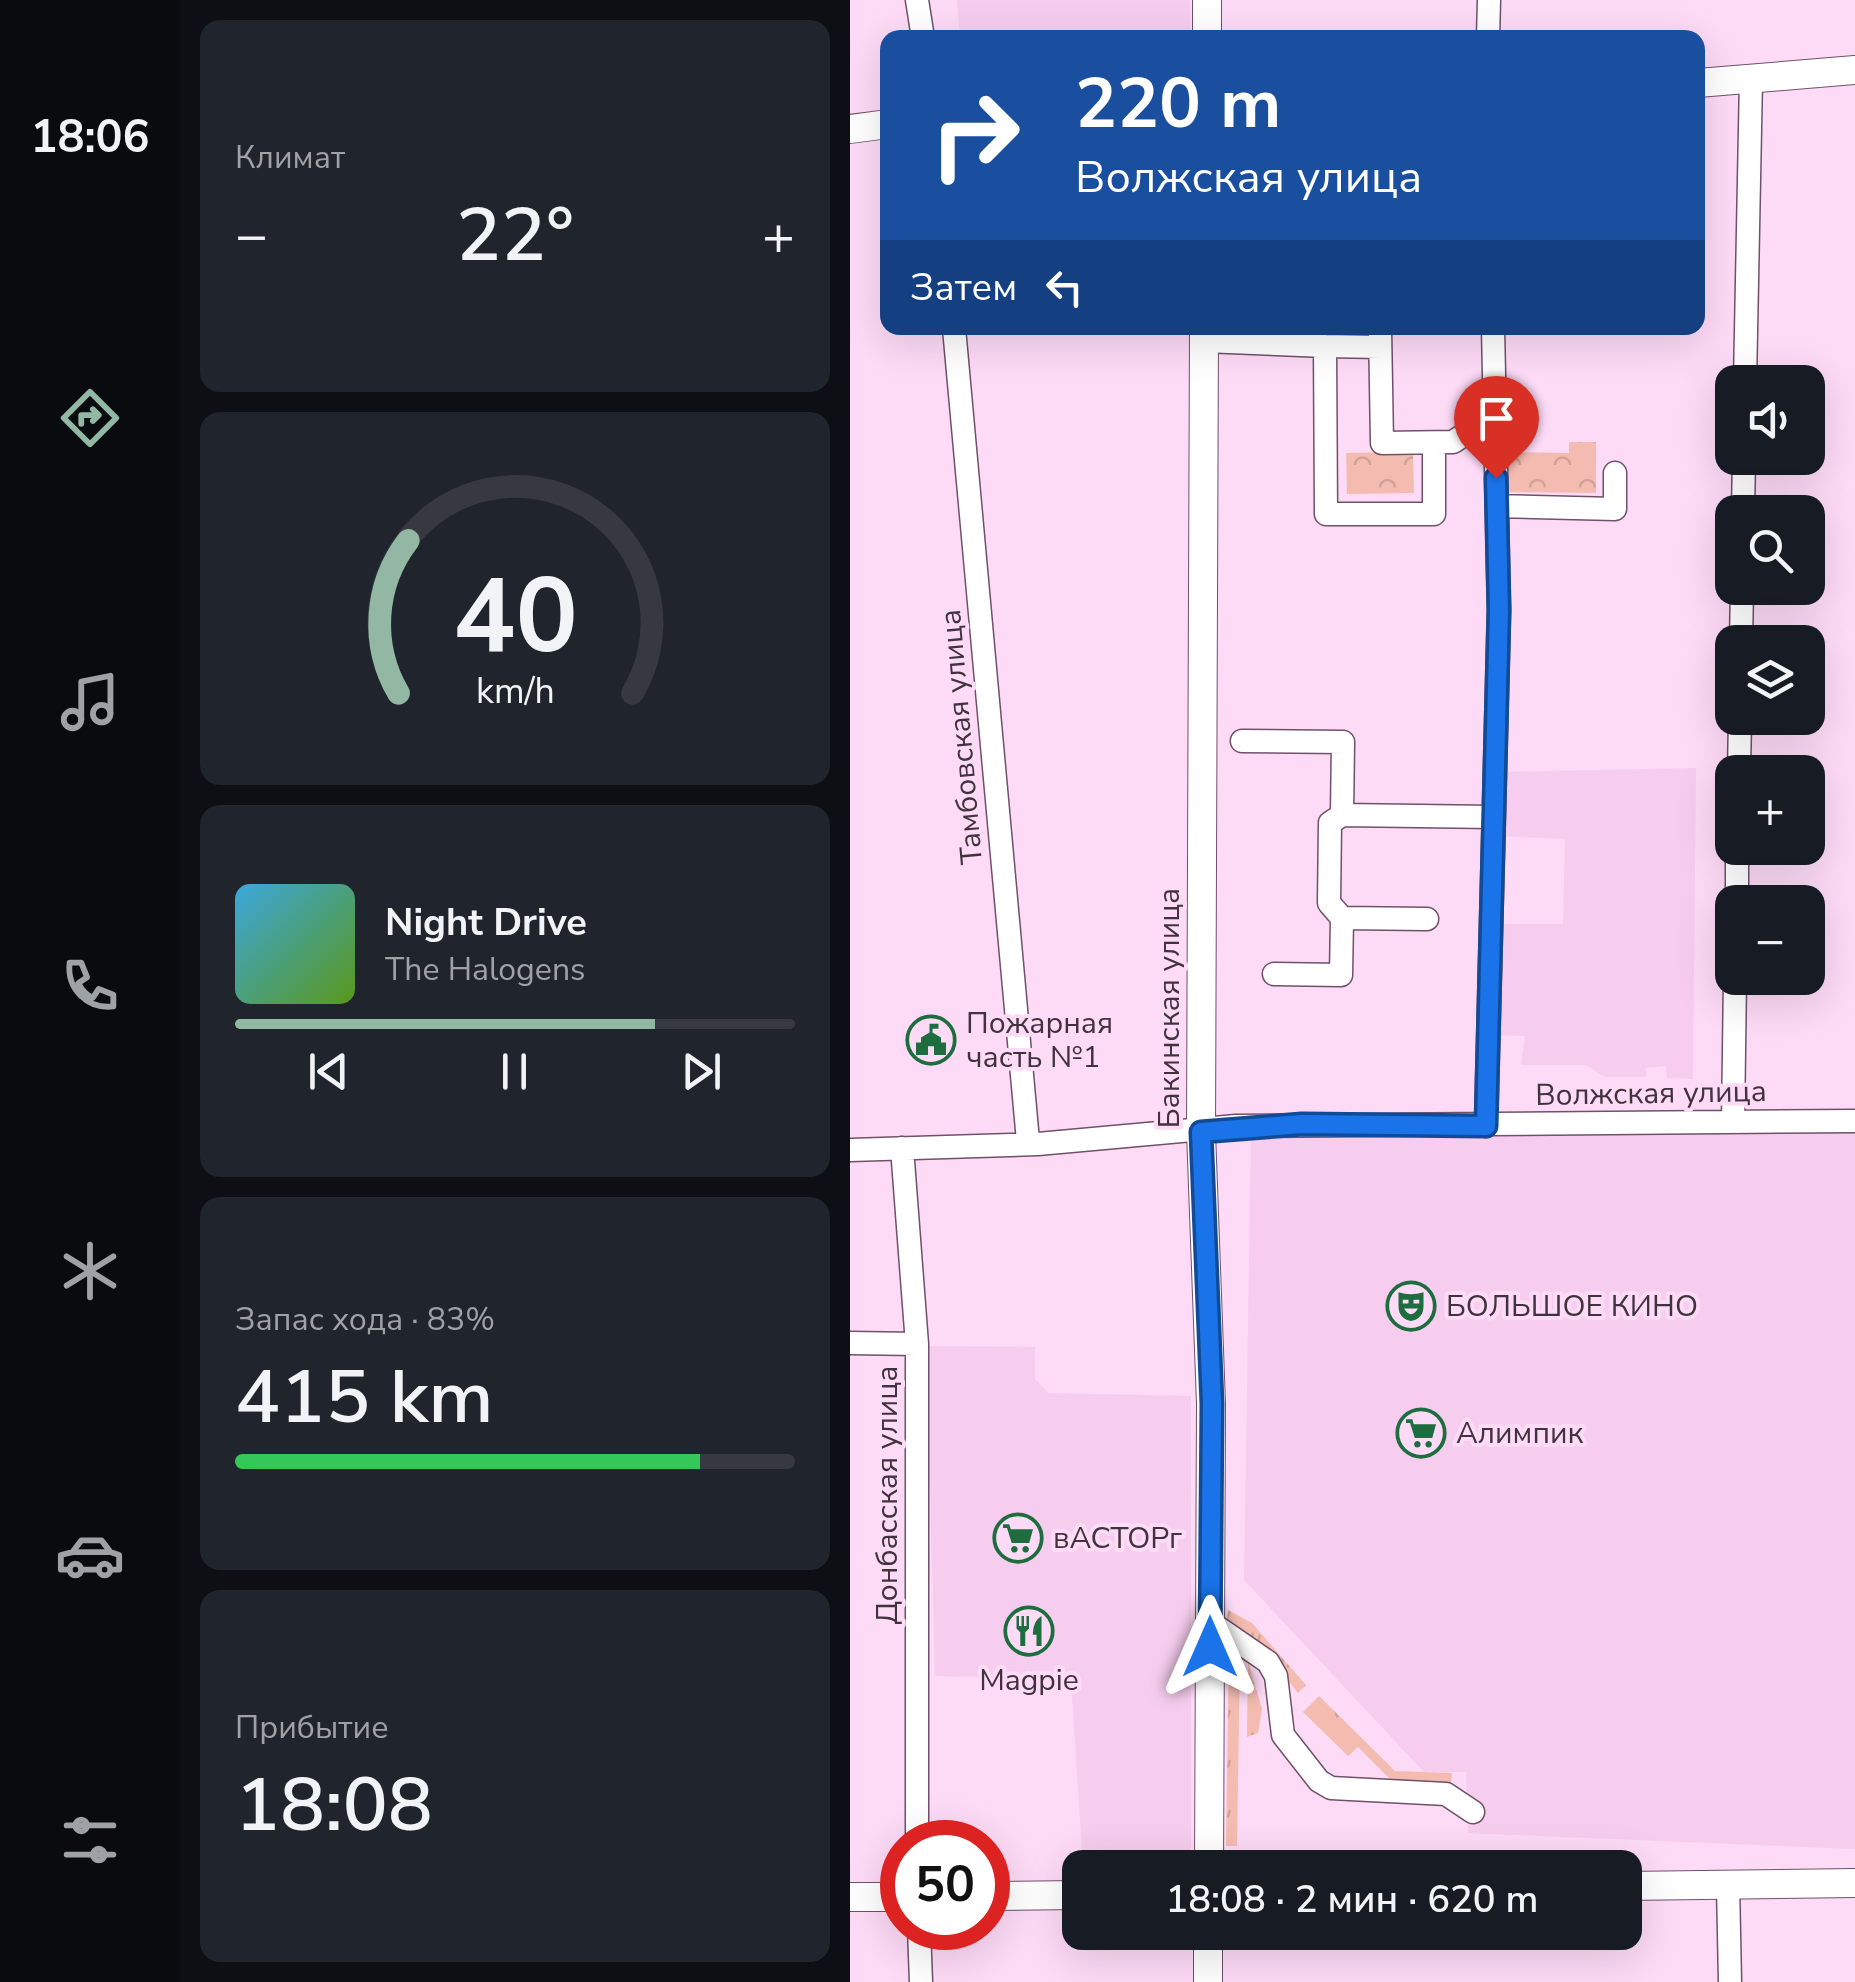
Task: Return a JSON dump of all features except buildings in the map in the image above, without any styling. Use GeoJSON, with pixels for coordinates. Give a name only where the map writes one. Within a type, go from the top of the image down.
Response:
{"type":"FeatureCollection","features":[{"type":"Feature","properties":{"kind":"main road"},"geometry":{"type":"LineString","coordinates":[[1207,30],[1208,0]]}},
{"type":"Feature","properties":{"kind":"main road"},"geometry":{"type":"LineString","coordinates":[[1705,81],[1855,70]]}},
{"type":"Feature","properties":{"kind":"main road"},"geometry":{"type":"LineString","coordinates":[[850,129],[880,125]]}},
{"type":"Feature","properties":{"kind":"main road","name":"Бакинская улица"},"geometry":{"type":"LineString","coordinates":[[1204,335],[1201,1132],[1212,1404],[1209,1850]]}},
{"type":"Feature","properties":{"kind":"main road"},"geometry":{"type":"LineString","coordinates":[[1642,1886],[1855,1883]]}},
{"type":"Feature","properties":{"kind":"main road"},"geometry":{"type":"LineString","coordinates":[[1010,1896],[1062,1895]]}},
{"type":"Feature","properties":{"kind":"main road"},"geometry":{"type":"LineString","coordinates":[[850,1897],[880,1897]]}},
{"type":"Feature","properties":{"kind":"main road"},"geometry":{"type":"LineString","coordinates":[[1208,1950],[1208,1982]]}},
{"type":"Feature","properties":{"kind":"street"},"geometry":{"type":"LineString","coordinates":[[917,0],[922,30]]}},
{"type":"Feature","properties":{"kind":"street"},"geometry":{"type":"LineString","coordinates":[[1488,30],[1489,0]]}},
{"type":"Feature","properties":{"kind":"street"},"geometry":{"type":"LineString","coordinates":[[1746,365],[1751,78]]}},
{"type":"Feature","properties":{"kind":"street","name":"Тамбовская улица"},"geometry":{"type":"LineString","coordinates":[[955,335],[1028,1141]]}},
{"type":"Feature","properties":{"kind":"street"},"geometry":{"type":"LineString","coordinates":[[1214,335],[1325,346],[1380,337],[1382,443],[1453,442],[1482,423],[1495,422]]}},
{"type":"Feature","properties":{"kind":"street"},"geometry":{"type":"LineString","coordinates":[[1486,1126],[1496,506],[1493,335]]}},
{"type":"Feature","properties":{"kind":"street"},"geometry":{"type":"LineString","coordinates":[[1325,346],[1326,514],[1434,514],[1434,456]]}},
{"type":"Feature","properties":{"kind":"street"},"geometry":{"type":"LineString","coordinates":[[1496,506],[1615,509],[1615,473]]}},
{"type":"Feature","properties":{"kind":"street"},"geometry":{"type":"LineString","coordinates":[[1242,741],[1343,742],[1342,815]]}},
{"type":"Feature","properties":{"kind":"street"},"geometry":{"type":"LineString","coordinates":[[1274,974],[1341,975],[1342,918],[1328,903],[1330,823],[1342,815],[1493,817]]}},
{"type":"Feature","properties":{"kind":"street"},"geometry":{"type":"LineString","coordinates":[[1342,918],[1427,919]]}},
{"type":"Feature","properties":{"kind":"street"},"geometry":{"type":"LineString","coordinates":[[1733,1122],[1735,995]]}},
{"type":"Feature","properties":{"kind":"street","name":"Волжская улица"},"geometry":{"type":"LineString","coordinates":[[850,1150],[1302,1124],[1486,1126],[1855,1120]]}},
{"type":"Feature","properties":{"kind":"street","name":"Донбасская улица"},"geometry":{"type":"LineString","coordinates":[[902,1148],[917,1344],[917,1820]]}},
{"type":"Feature","properties":{"kind":"street"},"geometry":{"type":"LineString","coordinates":[[850,1343],[917,1344]]}},
{"type":"Feature","properties":{"kind":"street"},"geometry":{"type":"LineString","coordinates":[[1210,1622],[1268,1662],[1276,1676],[1283,1735],[1319,1781],[1331,1788],[1446,1794],[1473,1812]]}},
{"type":"Feature","properties":{"kind":"street"},"geometry":{"type":"LineString","coordinates":[[1728,1885],[1730,1982]]}},
{"type":"Feature","properties":{"kind":"street"},"geometry":{"type":"LineString","coordinates":[[920,1950],[922,1982]]}},
{"type":"Feature","properties":{"kind":"shaded area"},"geometry":{"type":"Polygon","coordinates":[[[957,0],[1190,0],[1190,30],[959,30],[957,0]]]}},
{"type":"Feature","properties":{"kind":"shaded area"},"geometry":{"type":"Polygon","coordinates":[[[1696,768],[1693,1079],[1667,1078],[1666,1066],[1646,1068],[1646,1077],[1605,1077],[1586,1065],[1521,1065],[1525,1036],[1493,1035],[1494,924],[1563,924],[1565,839],[1499,836],[1502,772],[1696,768]]]}},
{"type":"Feature","properties":{"kind":"shaded area"},"geometry":{"type":"Polygon","coordinates":[[[1855,1127],[1855,1849],[1468,1833],[1466,1772],[1424,1772],[1244,1580],[1251,1134],[1855,1127]]]}},
{"type":"Feature","properties":{"kind":"shaded area"},"geometry":{"type":"Polygon","coordinates":[[[926,1346],[1035,1347],[1035,1379],[1048,1393],[1191,1396],[1191,1850],[1082,1850],[1071,1679],[935,1676],[926,1346]]]}},
{"type":"Feature","properties":{"kind":"green space"},"geometry":{"type":"Polygon","coordinates":[[[1569,442],[1596,442],[1596,493],[1500,492],[1500,452],[1569,453],[1569,442]]]}},
{"type":"Feature","properties":{"kind":"green space"},"geometry":{"type":"Polygon","coordinates":[[[1413,452],[1414,493],[1347,494],[1346,453],[1413,452]]]}},
{"type":"Feature","properties":{"kind":"green space"},"geometry":{"type":"Polygon","coordinates":[[[1228,1610],[1252,1623],[1306,1685],[1298,1693],[1264,1650],[1227,1621],[1228,1610]]]}},
{"type":"Feature","properties":{"kind":"green space"},"geometry":{"type":"Polygon","coordinates":[[[1229,1643],[1240,1654],[1237,1846],[1226,1846],[1229,1643]]]}},
{"type":"Feature","properties":{"kind":"green space"},"geometry":{"type":"Polygon","coordinates":[[[1248,1661],[1262,1709],[1258,1733],[1247,1737],[1248,1661]]]}},
{"type":"Feature","properties":{"kind":"green space"},"geometry":{"type":"Polygon","coordinates":[[[1319,1696],[1395,1771],[1452,1773],[1451,1783],[1392,1781],[1358,1747],[1348,1756],[1303,1712],[1319,1696]]]}},
{"type":"Feature","properties":{"kind":"place","name":"Пожарная часть №1"},"geometry":{"type":"Point","coordinates":[931,1040]}},
{"type":"Feature","properties":{"kind":"place","name":"БОЛЬШОЕ КИНО"},"geometry":{"type":"Point","coordinates":[1411,1306]}},
{"type":"Feature","properties":{"kind":"place","name":"Алимпик"},"geometry":{"type":"Point","coordinates":[1421,1433]}},
{"type":"Feature","properties":{"kind":"place","name":"вАСТОРг"},"geometry":{"type":"Point","coordinates":[1018,1538]}},
{"type":"Feature","properties":{"kind":"place","name":"Magpie"},"geometry":{"type":"Point","coordinates":[1029,1631]}},
{"type":"Feature","properties":{"kind":"route"},"geometry":{"type":"LineString","coordinates":[[1210,1647],[1212,1404],[1201,1132],[1236,1126],[1302,1124],[1486,1126],[1499,610],[1496,478]]}}]}
